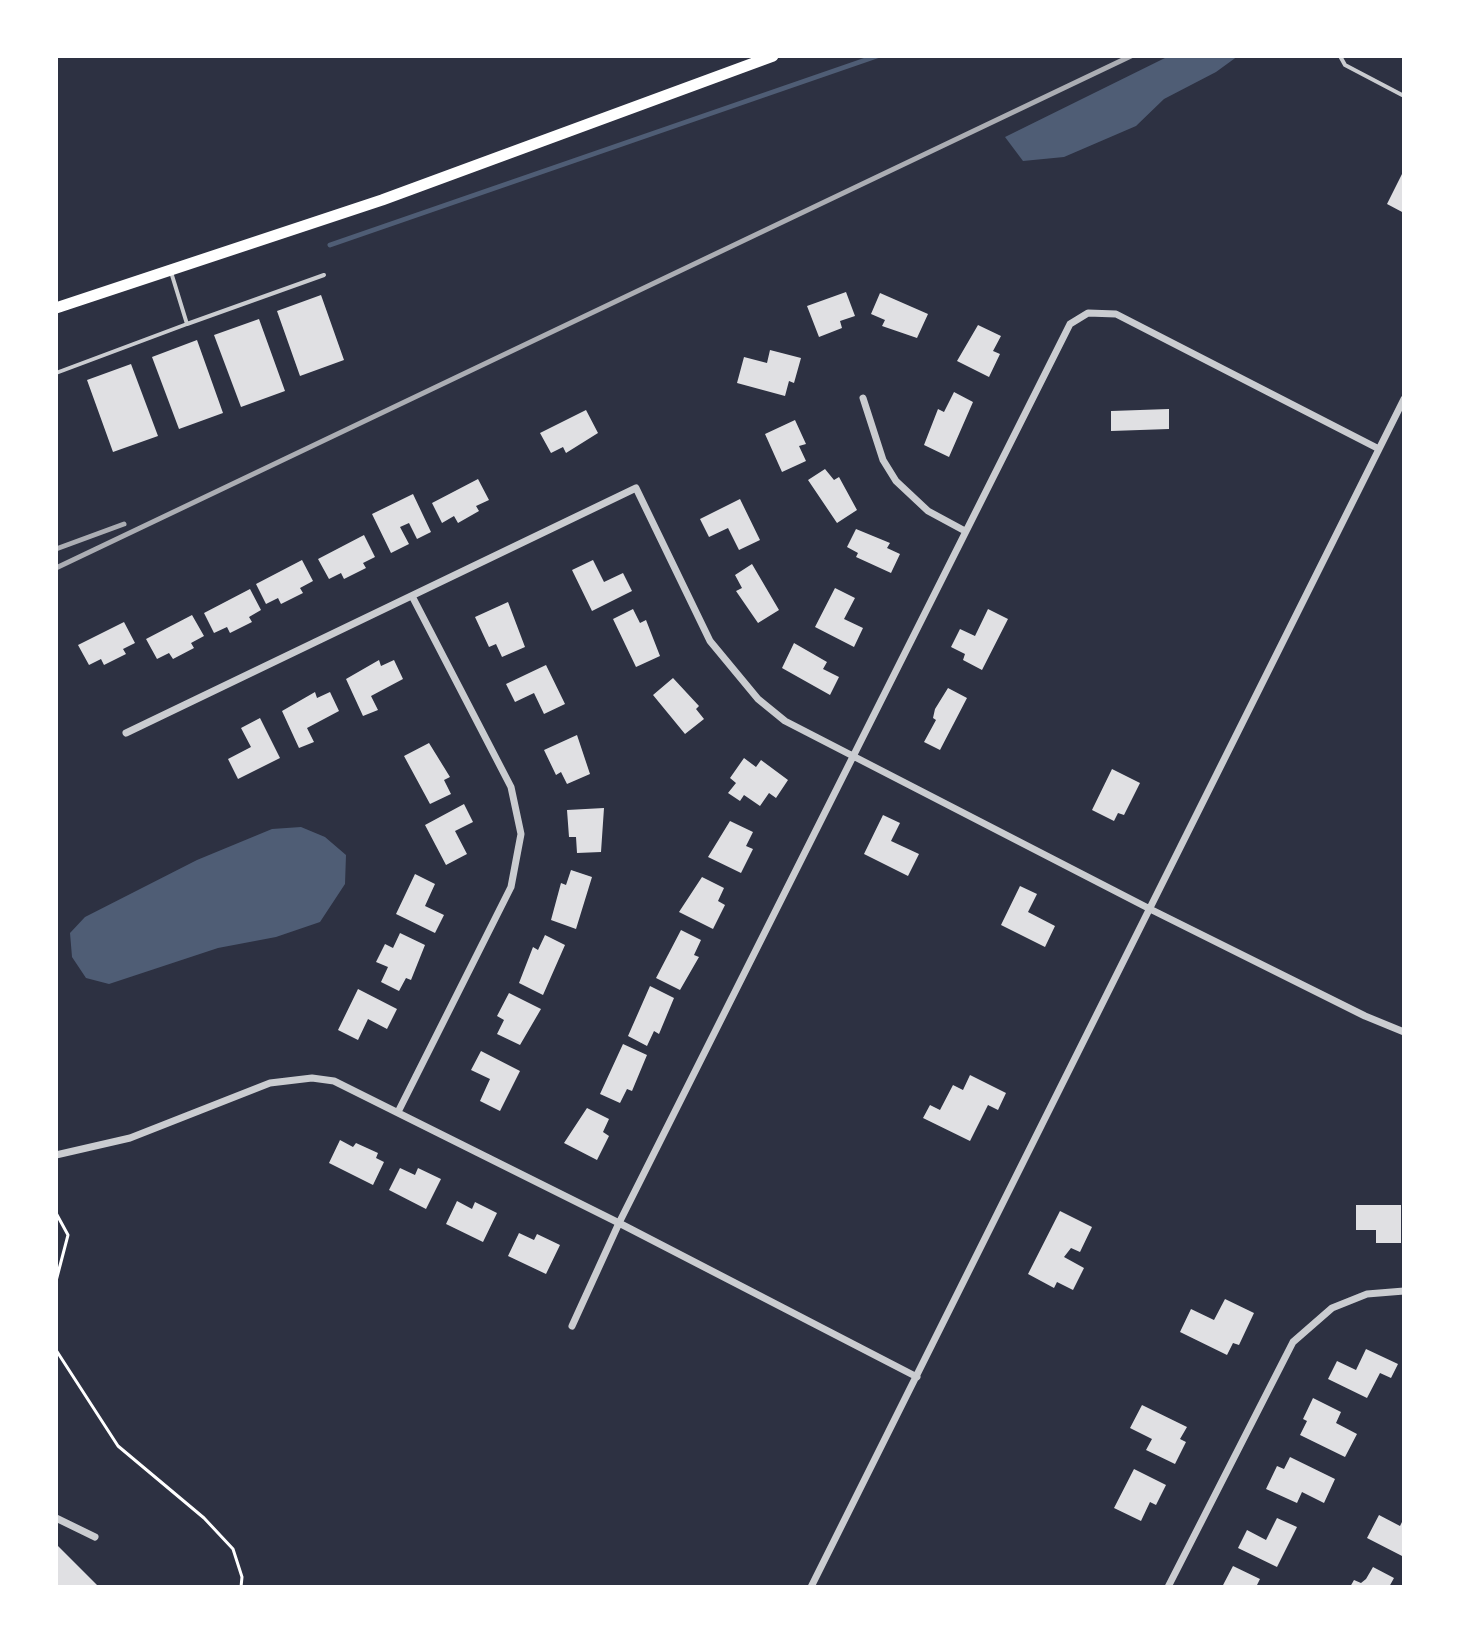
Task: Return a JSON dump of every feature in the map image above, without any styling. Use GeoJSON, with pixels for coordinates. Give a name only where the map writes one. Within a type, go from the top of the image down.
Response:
{"type":"FeatureCollection","features":[{"type":"Feature","properties":{"kind":"main road"},"geometry":{"type":"LineString","coordinates":[[56,308],[382,200],[773,56]]}},
{"type":"Feature","properties":{"kind":"street"},"geometry":{"type":"LineString","coordinates":[[572,1326],[619,1223],[1065,331],[1088,313],[1101,311],[1129,320],[1379,449]]}},
{"type":"Feature","properties":{"kind":"street"},"geometry":{"type":"LineString","coordinates":[[863,398],[875,440],[896,481],[928,511],[965,531]]}},
{"type":"Feature","properties":{"kind":"street"},"geometry":{"type":"LineString","coordinates":[[811,1587],[1404,399]]}},
{"type":"Feature","properties":{"kind":"street"},"geometry":{"type":"LineString","coordinates":[[126,733],[636,488],[696,618],[732,670],[758,699],[785,721],[1150,909],[1365,1016],[1404,1032]]}},
{"type":"Feature","properties":{"kind":"street"},"geometry":{"type":"LineString","coordinates":[[398,1112],[511,887],[521,834],[511,787],[412,596]]}},
{"type":"Feature","properties":{"kind":"street"},"geometry":{"type":"LineString","coordinates":[[56,1155],[130,1138],[270,1083],[292,1079],[334,1081],[619,1223],[917,1377]]}},
{"type":"Feature","properties":{"kind":"street"},"geometry":{"type":"LineString","coordinates":[[1168,1587],[1293,1342],[1332,1308],[1367,1294],[1404,1291]]}},
{"type":"Feature","properties":{"kind":"street"},"geometry":{"type":"LineString","coordinates":[[56,1518],[95,1537]]}},
{"type":"Feature","properties":{"kind":"lane"},"geometry":{"type":"LineString","coordinates":[[1340,56],[1345,65],[1404,96]]}},
{"type":"Feature","properties":{"kind":"lane"},"geometry":{"type":"LineString","coordinates":[[170,269],[187,324]]}},
{"type":"Feature","properties":{"kind":"lane"},"geometry":{"type":"LineString","coordinates":[[56,373],[324,275]]}},
{"type":"Feature","properties":{"kind":"path"},"geometry":{"type":"LineString","coordinates":[[56,1213],[68,1235],[56,1281]]}},
{"type":"Feature","properties":{"kind":"path"},"geometry":{"type":"LineString","coordinates":[[56,1350],[118,1446],[204,1518],[233,1549],[242,1577],[241,1587]]}},
{"type":"Feature","properties":{"kind":"water"},"geometry":{"type":"Polygon","coordinates":[[[1169,56],[1238,56],[1216,72],[1164,99],[1136,126],[1064,157],[1023,161],[1005,137],[1169,56]]]}},
{"type":"Feature","properties":{"kind":"water"},"geometry":{"type":"Polygon","coordinates":[[[301,827],[325,837],[346,855],[345,884],[320,922],[276,937],[218,948],[109,984],[86,978],[72,957],[70,933],[85,917],[197,860],[272,829],[301,827]]]}},
{"type":"Feature","properties":{"kind":"building"},"geometry":{"type":"Polygon","coordinates":[[[1404,170],[1404,213],[1387,204],[1404,170]]]}},
{"type":"Feature","properties":{"kind":"building"},"geometry":{"type":"Polygon","coordinates":[[[846,292],[855,316],[840,321],[842,328],[819,337],[807,306],[846,292]]]}},
{"type":"Feature","properties":{"kind":"building"},"geometry":{"type":"Polygon","coordinates":[[[880,293],[928,314],[917,338],[882,326],[885,320],[871,314],[880,293]]]}},
{"type":"Feature","properties":{"kind":"building"},"geometry":{"type":"Polygon","coordinates":[[[321,295],[344,360],[300,376],[277,311],[321,295]]]}},
{"type":"Feature","properties":{"kind":"building"},"geometry":{"type":"Polygon","coordinates":[[[259,319],[285,391],[241,407],[214,335],[259,319]]]}},
{"type":"Feature","properties":{"kind":"building"},"geometry":{"type":"Polygon","coordinates":[[[978,325],[1001,336],[993,351],[1000,354],[989,377],[957,361],[978,325]]]}},
{"type":"Feature","properties":{"kind":"building"},"geometry":{"type":"Polygon","coordinates":[[[197,340],[223,413],[179,429],[152,357],[197,340]]]}},
{"type":"Feature","properties":{"kind":"building"},"geometry":{"type":"Polygon","coordinates":[[[770,350],[801,358],[794,383],[789,381],[785,396],[737,383],[744,357],[767,363],[770,350]]]}},
{"type":"Feature","properties":{"kind":"building"},"geometry":{"type":"Polygon","coordinates":[[[131,364],[158,436],[113,452],[87,380],[131,364]]]}},
{"type":"Feature","properties":{"kind":"building"},"geometry":{"type":"Polygon","coordinates":[[[954,392],[973,402],[949,457],[924,445],[938,409],[944,412],[954,392]]]}},
{"type":"Feature","properties":{"kind":"building"},"geometry":{"type":"Polygon","coordinates":[[[1169,409],[1169,429],[1111,431],[1111,411],[1169,409]]]}},
{"type":"Feature","properties":{"kind":"building"},"geometry":{"type":"Polygon","coordinates":[[[586,410],[598,433],[566,453],[563,447],[551,453],[540,433],[586,410]]]}},
{"type":"Feature","properties":{"kind":"building"},"geometry":{"type":"Polygon","coordinates":[[[795,420],[806,444],[799,446],[806,461],[782,472],[765,434],[795,420]]]}},
{"type":"Feature","properties":{"kind":"building"},"geometry":{"type":"Polygon","coordinates":[[[825,469],[834,480],[839,477],[857,510],[837,523],[808,480],[825,469]]]}},
{"type":"Feature","properties":{"kind":"building"},"geometry":{"type":"Polygon","coordinates":[[[478,479],[489,500],[476,506],[479,511],[458,523],[454,516],[442,523],[432,503],[478,479]]]}},
{"type":"Feature","properties":{"kind":"building"},"geometry":{"type":"Polygon","coordinates":[[[413,494],[431,532],[417,539],[409,523],[400,527],[409,544],[391,553],[372,514],[413,494]]]}},
{"type":"Feature","properties":{"kind":"building"},"geometry":{"type":"Polygon","coordinates":[[[740,499],[760,540],[739,550],[728,528],[709,537],[700,519],[740,499]]]}},
{"type":"Feature","properties":{"kind":"building"},"geometry":{"type":"Polygon","coordinates":[[[856,529],[890,543],[887,548],[900,554],[891,573],[856,557],[858,553],[847,547],[856,529]]]}},
{"type":"Feature","properties":{"kind":"building"},"geometry":{"type":"Polygon","coordinates":[[[364,535],[375,557],[363,563],[366,568],[344,579],[341,573],[329,579],[318,559],[364,535]]]}},
{"type":"Feature","properties":{"kind":"building"},"geometry":{"type":"Polygon","coordinates":[[[302,560],[313,581],[300,588],[303,593],[281,604],[278,598],[266,604],[256,584],[302,560]]]}},
{"type":"Feature","properties":{"kind":"building"},"geometry":{"type":"Polygon","coordinates":[[[593,560],[604,582],[623,573],[632,591],[592,611],[572,570],[593,560]]]}},
{"type":"Feature","properties":{"kind":"building"},"geometry":{"type":"Polygon","coordinates":[[[752,564],[779,610],[758,623],[736,591],[742,588],[735,575],[752,564]]]}},
{"type":"Feature","properties":{"kind":"building"},"geometry":{"type":"Polygon","coordinates":[[[835,588],[855,598],[844,619],[863,628],[854,647],[815,627],[835,588]]]}},
{"type":"Feature","properties":{"kind":"building"},"geometry":{"type":"Polygon","coordinates":[[[250,589],[261,610],[249,617],[252,622],[230,633],[227,627],[214,633],[204,613],[250,589]]]}},
{"type":"Feature","properties":{"kind":"building"},"geometry":{"type":"Polygon","coordinates":[[[508,602],[525,647],[502,657],[496,644],[489,647],[475,617],[508,602]]]}},
{"type":"Feature","properties":{"kind":"building"},"geometry":{"type":"Polygon","coordinates":[[[633,609],[640,623],[646,620],[660,656],[636,667],[613,619],[633,609]]]}},
{"type":"Feature","properties":{"kind":"building"},"geometry":{"type":"Polygon","coordinates":[[[988,609],[1008,619],[982,670],[963,660],[965,654],[951,647],[960,629],[975,636],[988,609]]]}},
{"type":"Feature","properties":{"kind":"building"},"geometry":{"type":"Polygon","coordinates":[[[192,615],[204,636],[191,643],[194,648],[173,659],[169,653],[157,659],[146,639],[192,615]]]}},
{"type":"Feature","properties":{"kind":"building"},"geometry":{"type":"Polygon","coordinates":[[[124,622],[135,643],[123,649],[126,654],[104,665],[101,659],[89,665],[78,645],[124,622]]]}},
{"type":"Feature","properties":{"kind":"building"},"geometry":{"type":"Polygon","coordinates":[[[794,643],[827,662],[823,669],[839,677],[830,695],[782,668],[794,643]]]}},
{"type":"Feature","properties":{"kind":"building"},"geometry":{"type":"Polygon","coordinates":[[[379,660],[381,666],[394,660],[403,679],[371,696],[378,710],[363,716],[346,679],[379,660]]]}},
{"type":"Feature","properties":{"kind":"building"},"geometry":{"type":"Polygon","coordinates":[[[546,665],[565,704],[544,714],[534,693],[515,702],[506,684],[546,665]]]}},
{"type":"Feature","properties":{"kind":"building"},"geometry":{"type":"Polygon","coordinates":[[[673,678],[699,706],[696,709],[704,719],[685,734],[653,695],[673,678]]]}},
{"type":"Feature","properties":{"kind":"building"},"geometry":{"type":"Polygon","coordinates":[[[948,688],[967,698],[940,750],[924,742],[936,720],[933,718],[935,709],[948,688]]]}},
{"type":"Feature","properties":{"kind":"building"},"geometry":{"type":"Polygon","coordinates":[[[315,692],[317,698],[330,692],[339,711],[307,728],[314,742],[299,748],[282,711],[315,692]]]}},
{"type":"Feature","properties":{"kind":"building"},"geometry":{"type":"Polygon","coordinates":[[[260,718],[280,758],[238,779],[228,759],[251,747],[241,728],[260,718]]]}},
{"type":"Feature","properties":{"kind":"building"},"geometry":{"type":"Polygon","coordinates":[[[577,735],[590,774],[567,784],[561,772],[556,775],[544,750],[577,735]]]}},
{"type":"Feature","properties":{"kind":"building"},"geometry":{"type":"Polygon","coordinates":[[[429,743],[450,777],[444,780],[451,794],[430,804],[404,756],[429,743]]]}},
{"type":"Feature","properties":{"kind":"building"},"geometry":{"type":"Polygon","coordinates":[[[744,758],[756,767],[761,760],[788,780],[776,798],[769,793],[760,806],[744,795],[740,801],[728,793],[736,783],[730,778],[744,758]]]}},
{"type":"Feature","properties":{"kind":"building"},"geometry":{"type":"Polygon","coordinates":[[[1112,769],[1140,783],[1124,815],[1118,813],[1114,821],[1092,810],[1112,769]]]}},
{"type":"Feature","properties":{"kind":"building"},"geometry":{"type":"Polygon","coordinates":[[[464,804],[473,822],[455,831],[467,854],[446,865],[425,825],[464,804]]]}},
{"type":"Feature","properties":{"kind":"building"},"geometry":{"type":"Polygon","coordinates":[[[604,808],[601,852],[577,853],[576,837],[569,837],[567,810],[604,808]]]}},
{"type":"Feature","properties":{"kind":"building"},"geometry":{"type":"Polygon","coordinates":[[[883,815],[900,823],[891,841],[919,854],[908,876],[864,854],[883,815]]]}},
{"type":"Feature","properties":{"kind":"building"},"geometry":{"type":"Polygon","coordinates":[[[730,821],[753,832],[746,846],[753,849],[741,873],[708,857],[730,821]]]}},
{"type":"Feature","properties":{"kind":"building"},"geometry":{"type":"Polygon","coordinates":[[[571,870],[592,877],[576,929],[551,920],[561,883],[566,885],[571,870]]]}},
{"type":"Feature","properties":{"kind":"building"},"geometry":{"type":"Polygon","coordinates":[[[415,874],[435,884],[425,906],[444,915],[435,933],[396,914],[415,874]]]}},
{"type":"Feature","properties":{"kind":"building"},"geometry":{"type":"Polygon","coordinates":[[[702,877],[724,888],[718,901],[725,905],[713,929],[679,912],[702,877]]]}},
{"type":"Feature","properties":{"kind":"building"},"geometry":{"type":"Polygon","coordinates":[[[1020,886],[1037,894],[1028,912],[1055,926],[1045,947],[1001,925],[1020,886]]]}},
{"type":"Feature","properties":{"kind":"building"},"geometry":{"type":"Polygon","coordinates":[[[681,930],[701,940],[694,955],[699,957],[680,990],[656,978],[681,930]]]}},
{"type":"Feature","properties":{"kind":"building"},"geometry":{"type":"Polygon","coordinates":[[[400,933],[425,945],[411,980],[406,978],[399,991],[381,982],[388,967],[376,962],[385,944],[393,948],[400,933]]]}},
{"type":"Feature","properties":{"kind":"building"},"geometry":{"type":"Polygon","coordinates":[[[545,935],[565,945],[543,995],[519,983],[533,947],[538,950],[545,935]]]}},
{"type":"Feature","properties":{"kind":"building"},"geometry":{"type":"Polygon","coordinates":[[[650,986],[674,998],[659,1034],[654,1031],[647,1046],[628,1036],[650,986]]]}},
{"type":"Feature","properties":{"kind":"building"},"geometry":{"type":"Polygon","coordinates":[[[358,989],[397,1009],[387,1029],[368,1019],[358,1040],[338,1030],[358,989]]]}},
{"type":"Feature","properties":{"kind":"building"},"geometry":{"type":"Polygon","coordinates":[[[509,993],[541,1009],[520,1045],[497,1034],[504,1020],[497,1016],[509,993]]]}},
{"type":"Feature","properties":{"kind":"building"},"geometry":{"type":"Polygon","coordinates":[[[623,1044],[647,1055],[632,1091],[627,1089],[620,1103],[600,1094],[623,1044]]]}},
{"type":"Feature","properties":{"kind":"building"},"geometry":{"type":"Polygon","coordinates":[[[481,1051],[520,1071],[500,1111],[480,1101],[490,1079],[471,1070],[481,1051]]]}},
{"type":"Feature","properties":{"kind":"building"},"geometry":{"type":"Polygon","coordinates":[[[970,1075],[1006,1093],[998,1110],[988,1105],[970,1141],[923,1118],[930,1105],[940,1110],[953,1085],[963,1090],[970,1075]]]}},
{"type":"Feature","properties":{"kind":"building"},"geometry":{"type":"Polygon","coordinates":[[[587,1108],[609,1119],[603,1132],[609,1136],[597,1160],[564,1143],[587,1108]]]}},
{"type":"Feature","properties":{"kind":"building"},"geometry":{"type":"Polygon","coordinates":[[[340,1140],[353,1147],[356,1143],[378,1153],[376,1158],[384,1162],[373,1185],[329,1163],[340,1140]]]}},
{"type":"Feature","properties":{"kind":"building"},"geometry":{"type":"Polygon","coordinates":[[[400,1168],[415,1175],[418,1168],[441,1179],[426,1209],[389,1190],[400,1168]]]}},
{"type":"Feature","properties":{"kind":"building"},"geometry":{"type":"Polygon","coordinates":[[[457,1201],[472,1209],[475,1202],[497,1213],[483,1242],[446,1224],[457,1201]]]}},
{"type":"Feature","properties":{"kind":"building"},"geometry":{"type":"Polygon","coordinates":[[[1356,1205],[1401,1205],[1401,1243],[1376,1243],[1376,1230],[1356,1230],[1356,1205]]]}},
{"type":"Feature","properties":{"kind":"building"},"geometry":{"type":"Polygon","coordinates":[[[1060,1211],[1092,1227],[1080,1252],[1071,1248],[1064,1257],[1084,1268],[1073,1290],[1057,1282],[1054,1288],[1028,1274],[1060,1211]]]}},
{"type":"Feature","properties":{"kind":"building"},"geometry":{"type":"Polygon","coordinates":[[[519,1233],[534,1240],[537,1234],[560,1245],[546,1274],[508,1256],[519,1233]]]}},
{"type":"Feature","properties":{"kind":"building"},"geometry":{"type":"Polygon","coordinates":[[[1225,1299],[1254,1313],[1239,1345],[1233,1343],[1227,1355],[1180,1332],[1191,1309],[1214,1320],[1225,1299]]]}},
{"type":"Feature","properties":{"kind":"building"},"geometry":{"type":"Polygon","coordinates":[[[1366,1349],[1398,1364],[1391,1378],[1380,1373],[1367,1398],[1328,1379],[1337,1361],[1356,1370],[1366,1349]]]}},
{"type":"Feature","properties":{"kind":"building"},"geometry":{"type":"Polygon","coordinates":[[[1313,1398],[1341,1412],[1336,1423],[1357,1434],[1345,1457],[1300,1435],[1307,1421],[1303,1419],[1313,1398]]]}},
{"type":"Feature","properties":{"kind":"building"},"geometry":{"type":"Polygon","coordinates":[[[1142,1405],[1187,1427],[1180,1439],[1186,1442],[1175,1464],[1146,1450],[1152,1439],[1130,1428],[1142,1405]]]}},
{"type":"Feature","properties":{"kind":"building"},"geometry":{"type":"Polygon","coordinates":[[[1290,1457],[1335,1479],[1324,1503],[1302,1492],[1297,1503],[1266,1489],[1277,1466],[1284,1469],[1290,1457]]]}},
{"type":"Feature","properties":{"kind":"building"},"geometry":{"type":"Polygon","coordinates":[[[1134,1469],[1166,1485],[1156,1505],[1150,1502],[1141,1521],[1114,1508],[1134,1469]]]}},
{"type":"Feature","properties":{"kind":"building"},"geometry":{"type":"Polygon","coordinates":[[[1379,1515],[1400,1526],[1404,1518],[1404,1557],[1367,1538],[1379,1515]]]}},
{"type":"Feature","properties":{"kind":"building"},"geometry":{"type":"Polygon","coordinates":[[[1277,1518],[1297,1527],[1277,1567],[1238,1548],[1247,1530],[1266,1540],[1277,1518]]]}},
{"type":"Feature","properties":{"kind":"building"},"geometry":{"type":"Polygon","coordinates":[[[56,1544],[99,1587],[56,1587],[56,1544]]]}},
{"type":"Feature","properties":{"kind":"building"},"geometry":{"type":"Polygon","coordinates":[[[1233,1566],[1260,1579],[1256,1587],[1222,1587],[1233,1566]]]}},
{"type":"Feature","properties":{"kind":"building"},"geometry":{"type":"Polygon","coordinates":[[[1373,1567],[1394,1578],[1389,1587],[1350,1587],[1354,1580],[1361,1583],[1366,1579],[1373,1567]]]}},
{"type":"Feature","properties":{"kind":"waterway"},"geometry":{"type":"LineString","coordinates":[[330,245],[877,56]]}},
{"type":"Feature","properties":{"kind":"railway"},"geometry":{"type":"LineString","coordinates":[[56,568],[1131,56]]}},
{"type":"Feature","properties":{"kind":"railway"},"geometry":{"type":"LineString","coordinates":[[56,549],[124,524]]}}]}
